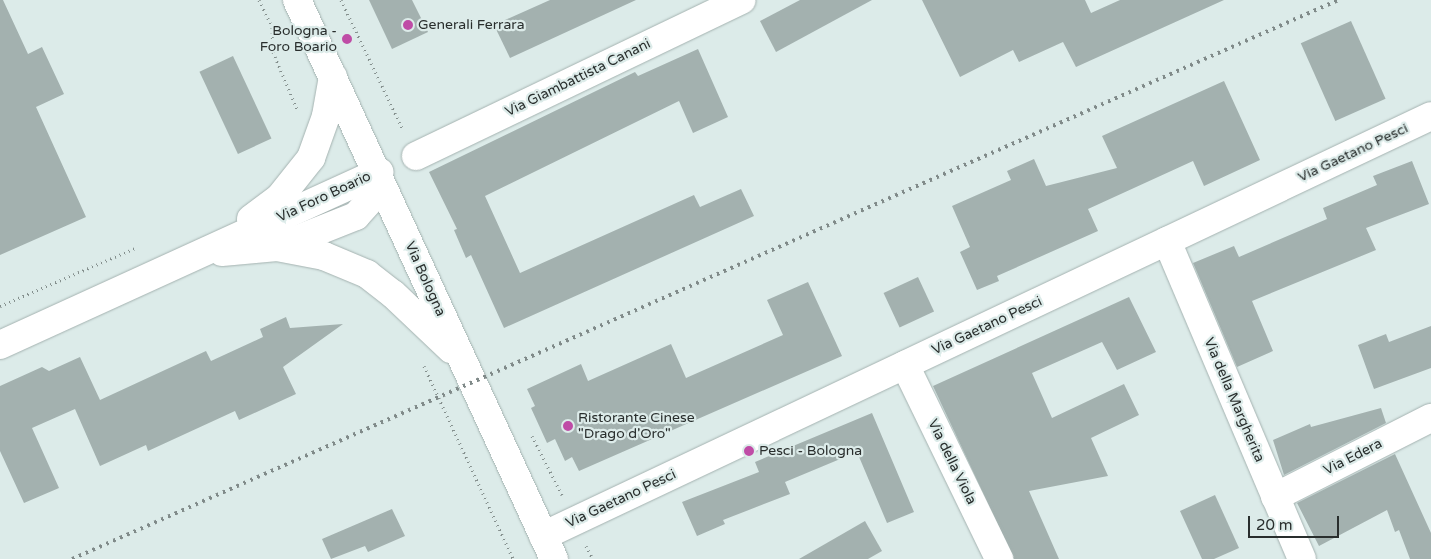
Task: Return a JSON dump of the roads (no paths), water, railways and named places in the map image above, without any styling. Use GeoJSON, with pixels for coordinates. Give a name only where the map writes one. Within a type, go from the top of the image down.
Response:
{"type":"FeatureCollection","features":[{"type":"Feature","properties":{"kind":"street","name":"Via Bologna"},"geometry":{"type":"LineString","coordinates":[[297,0],[379,172],[459,357],[548,547]]}},
{"type":"Feature","properties":{"kind":"street","name":"Via Giambattista Canani"},"geometry":{"type":"LineString","coordinates":[[416,156],[732,2]]}},
{"type":"Feature","properties":{"kind":"street","name":"Via Foro Boario"},"geometry":{"type":"LineString","coordinates":[[201,254],[264,209],[298,178],[311,158],[326,116],[333,77]]}},
{"type":"Feature","properties":{"kind":"street","name":"Via Gaetano Pesci"},"geometry":{"type":"LineString","coordinates":[[548,547],[575,521],[1431,116]]}},
{"type":"Feature","properties":{"kind":"street","name":"Via Foro Boario"},"geometry":{"type":"LineString","coordinates":[[277,248],[356,216],[372,198],[379,172]]}},
{"type":"Feature","properties":{"kind":"street","name":"Via Foro Boario"},"geometry":{"type":"LineString","coordinates":[[0,345],[379,172]]}},
{"type":"Feature","properties":{"kind":"street","name":"Via della Margherita"},"geometry":{"type":"LineString","coordinates":[[1167,241],[1302,559]]}},
{"type":"Feature","properties":{"kind":"street","name":"Via Foro Boario"},"geometry":{"type":"LineString","coordinates":[[201,254],[277,248],[324,256],[367,274],[393,294],[459,357]]}},
{"type":"Feature","properties":{"kind":"street","name":"Via della Viola"},"geometry":{"type":"LineString","coordinates":[[904,365],[999,559]]}},
{"type":"Feature","properties":{"kind":"street","name":"Via Edera"},"geometry":{"type":"LineString","coordinates":[[1275,497],[1431,418]]}},
{"type":"Feature","properties":{"kind":"railway"},"geometry":{"type":"LineString","coordinates":[[72,559],[1338,0]]}},
{"type":"Feature","properties":{"kind":"place","name":"Generali Ferrara"},"geometry":{"type":"Point","coordinates":[408,25]}},
{"type":"Feature","properties":{"kind":"place","name":"Bologna - Foro Boario"},"geometry":{"type":"Point","coordinates":[347,39]}},
{"type":"Feature","properties":{"kind":"place","name":"Ristorante Cinese \"Drago d'Oro\""},"geometry":{"type":"Point","coordinates":[568,426]}},
{"type":"Feature","properties":{"kind":"place","name":"Pesci - Bologna"},"geometry":{"type":"Point","coordinates":[749,451]}}]}
